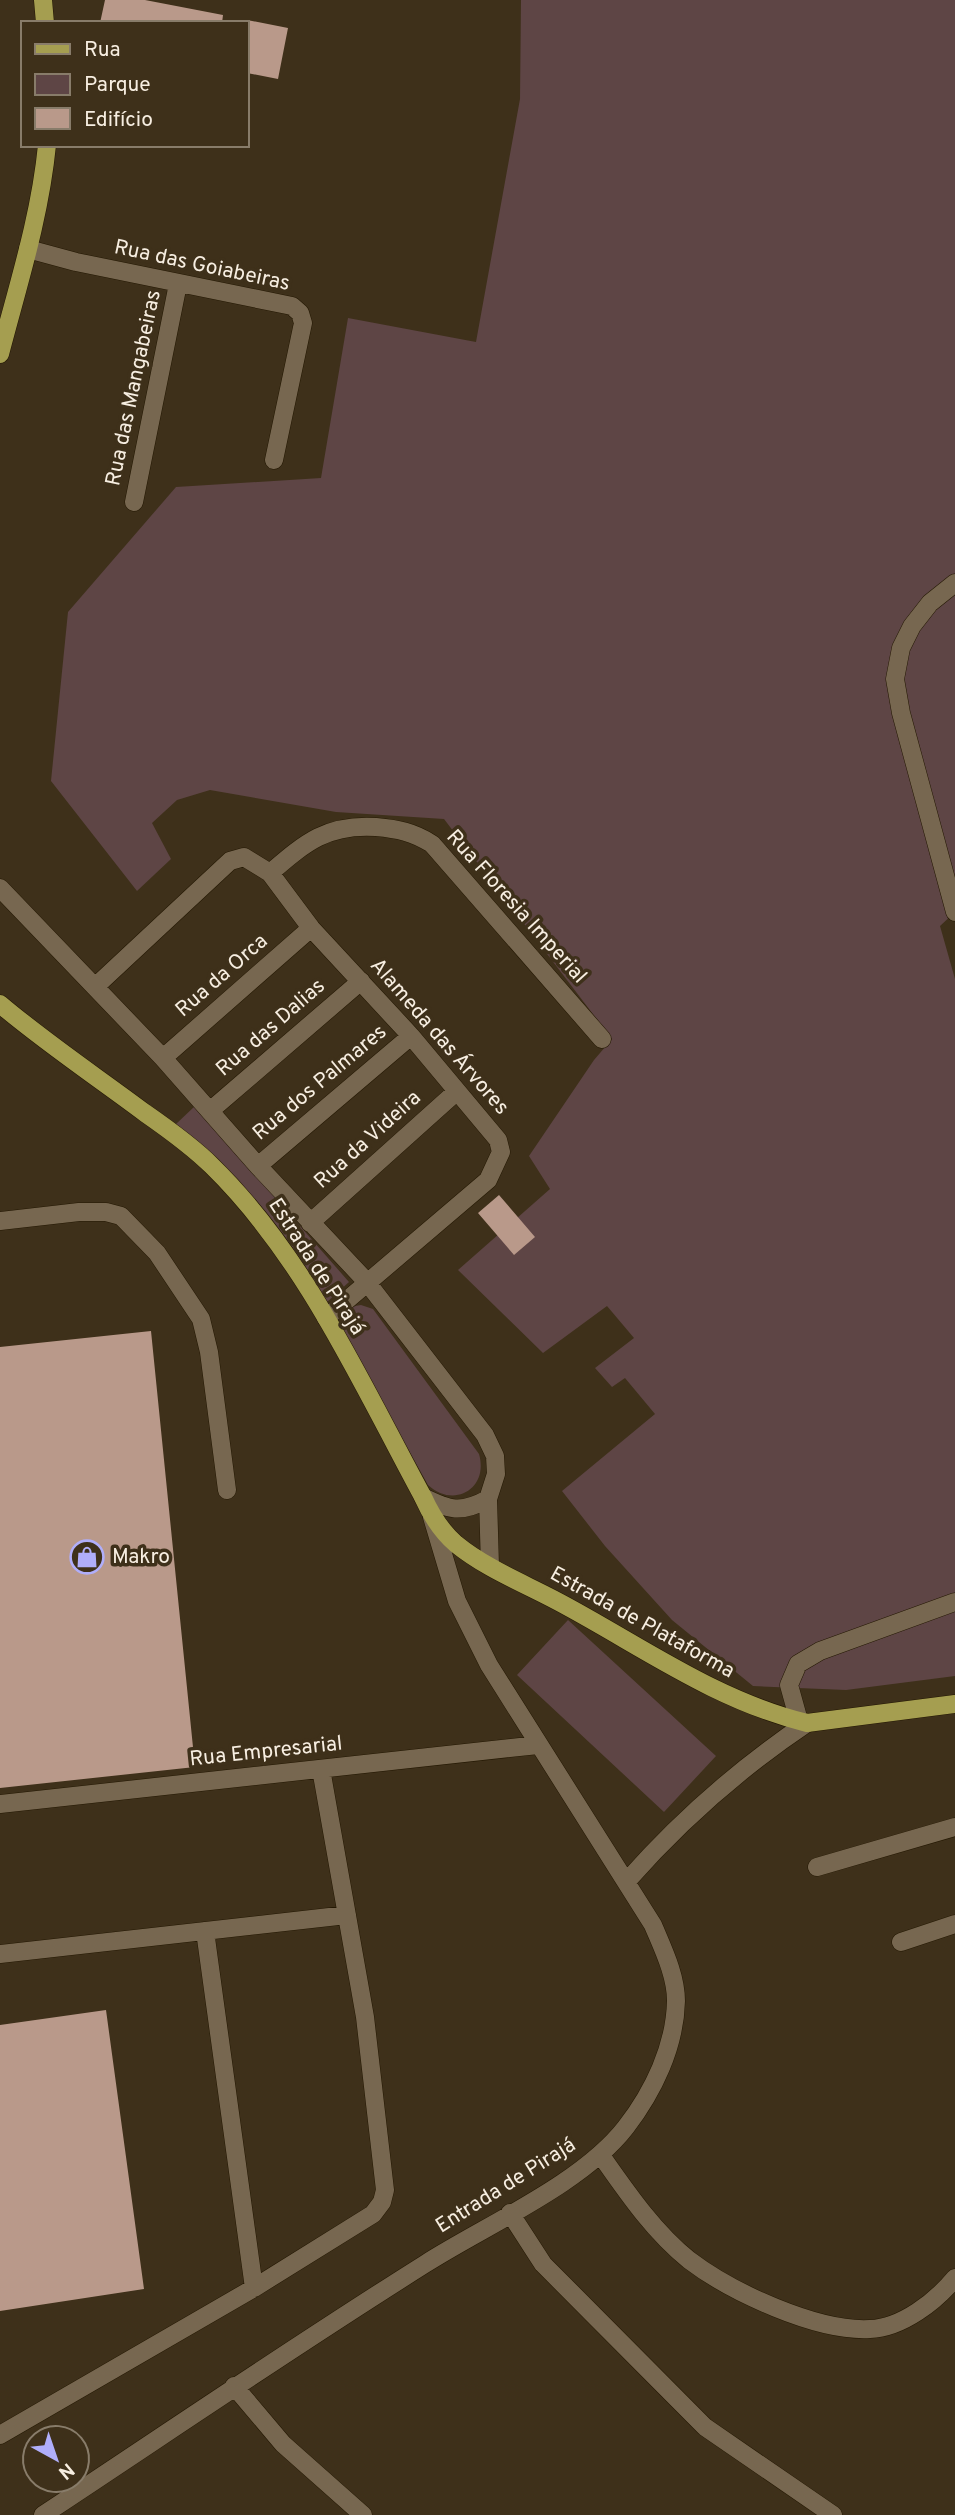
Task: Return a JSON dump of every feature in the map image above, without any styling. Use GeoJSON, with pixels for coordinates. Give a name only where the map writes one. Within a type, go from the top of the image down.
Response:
{"type":"FeatureCollection","features":[{"type":"Feature","properties":{"kind":"main road"},"geometry":{"type":"LineString","coordinates":[[43,0],[45,21]]}},
{"type":"Feature","properties":{"kind":"main road"},"geometry":{"type":"LineString","coordinates":[[0,354],[43,187],[47,147]]}},
{"type":"Feature","properties":{"kind":"main road","name":"Estrada de Pirajá"},"geometry":{"type":"LineString","coordinates":[[0,1004],[210,1163],[244,1199],[273,1234],[326,1318],[424,1497]]}},
{"type":"Feature","properties":{"kind":"main road","name":"Estrada de Plataforma"},"geometry":{"type":"LineString","coordinates":[[424,1497],[432,1517],[455,1543],[696,1682],[747,1704],[803,1722],[955,1704]]}},
{"type":"Feature","properties":{"kind":"street","name":"Rua das Goiabeiras"},"geometry":{"type":"LineString","coordinates":[[28,249],[76,262],[292,306],[300,313],[303,323],[274,460]]}},
{"type":"Feature","properties":{"kind":"street","name":"Rua das Mangabeiras"},"geometry":{"type":"LineString","coordinates":[[134,502],[178,284]]}},
{"type":"Feature","properties":{"kind":"street"},"geometry":{"type":"LineString","coordinates":[[955,583],[930,603],[912,626],[901,648],[895,679],[901,713],[955,912]]}},
{"type":"Feature","properties":{"kind":"street","name":"Rua Floresia Imperial"},"geometry":{"type":"LineString","coordinates":[[270,873],[326,832],[352,826],[401,829],[418,835],[432,845],[602,1039]]}},
{"type":"Feature","properties":{"kind":"street"},"geometry":{"type":"LineString","coordinates":[[96,986],[230,861],[244,857],[270,873]]}},
{"type":"Feature","properties":{"kind":"street","name":"Alameda das Árvores"},"geometry":{"type":"LineString","coordinates":[[270,873],[311,928],[411,1036],[498,1140],[501,1152],[488,1180],[366,1281],[326,1318]]}},
{"type":"Feature","properties":{"kind":"street"},"geometry":{"type":"LineString","coordinates":[[0,888],[96,986],[211,1110],[310,1223],[366,1281],[485,1435],[495,1457],[496,1474],[488,1499],[491,1566]]}},
{"type":"Feature","properties":{"kind":"street","name":"Rua da Orca"},"geometry":{"type":"LineString","coordinates":[[163,1058],[311,928]]}},
{"type":"Feature","properties":{"kind":"street","name":"Rua das Dalias"},"geometry":{"type":"LineString","coordinates":[[211,1110],[361,981]]}},
{"type":"Feature","properties":{"kind":"street","name":"Rua dos Palmares"},"geometry":{"type":"LineString","coordinates":[[258,1166],[411,1036]]}},
{"type":"Feature","properties":{"kind":"street","name":"Rua da Videira"},"geometry":{"type":"LineString","coordinates":[[310,1223],[456,1092]]}},
{"type":"Feature","properties":{"kind":"street"},"geometry":{"type":"LineString","coordinates":[[0,1221],[79,1212],[106,1212],[121,1216],[157,1253],[201,1319],[209,1352],[227,1490]]}},
{"type":"Feature","properties":{"kind":"street"},"geometry":{"type":"LineString","coordinates":[[424,1497],[447,1508],[461,1509],[488,1499]]}},
{"type":"Feature","properties":{"kind":"street","name":"Entrada de Pirajá"},"geometry":{"type":"LineString","coordinates":[[43,2515],[234,2386],[427,2262],[567,2179],[600,2154],[625,2129],[663,2065],[676,2000],[669,1962],[653,1925],[627,1881],[538,1745],[470,1630],[457,1601],[432,1517]]}},
{"type":"Feature","properties":{"kind":"street"},"geometry":{"type":"LineString","coordinates":[[627,1881],[654,1850],[723,1786],[803,1722],[789,1685],[799,1664],[820,1651],[955,1602]]}},
{"type":"Feature","properties":{"kind":"street","name":"Rua Empresarial"},"geometry":{"type":"LineString","coordinates":[[0,1804],[538,1745]]}},
{"type":"Feature","properties":{"kind":"street"},"geometry":{"type":"LineString","coordinates":[[0,2435],[254,2288],[373,2214],[382,2202],[385,2190],[365,2017],[321,1769]]}},
{"type":"Feature","properties":{"kind":"street"},"geometry":{"type":"LineString","coordinates":[[817,1867],[955,1827]]}},
{"type":"Feature","properties":{"kind":"street"},"geometry":{"type":"LineString","coordinates":[[0,1954],[347,1914]]}},
{"type":"Feature","properties":{"kind":"street"},"geometry":{"type":"LineString","coordinates":[[901,1942],[955,1924]]}},
{"type":"Feature","properties":{"kind":"street"},"geometry":{"type":"LineString","coordinates":[[205,1931],[254,2288]]}},
{"type":"Feature","properties":{"kind":"street"},"geometry":{"type":"LineString","coordinates":[[600,2154],[644,2213],[688,2259],[722,2281],[794,2315],[845,2328],[873,2329],[902,2320],[947,2288],[955,2278]]}},
{"type":"Feature","properties":{"kind":"street"},"geometry":{"type":"LineString","coordinates":[[510,2213],[543,2264],[705,2427],[833,2515]]}},
{"type":"Feature","properties":{"kind":"street"},"geometry":{"type":"LineString","coordinates":[[234,2386],[283,2444],[363,2515]]}},
{"type":"Feature","properties":{"kind":"green space"},"geometry":{"type":"Polygon","coordinates":[[[521,0],[955,0],[955,912],[940,926],[955,979],[955,1676],[846,1690],[753,1686],[672,1620],[605,1546],[562,1491],[655,1414],[625,1378],[612,1387],[595,1368],[634,1338],[607,1306],[543,1353],[458,1270],[550,1189],[529,1156],[594,1060],[612,1039],[444,819],[336,812],[210,790],[177,800],[152,823],[171,859],[137,891],[51,781],[68,612],[176,487],[321,478],[348,318],[476,342],[520,99],[521,0]]]}},
{"type":"Feature","properties":{"kind":"green space"},"geometry":{"type":"Polygon","coordinates":[[[195,1106],[349,1282],[327,1302],[296,1252],[261,1206],[221,1163],[176,1124],[195,1106]]]}},
{"type":"Feature","properties":{"kind":"green space"},"geometry":{"type":"Polygon","coordinates":[[[361,1305],[373,1309],[479,1454],[479,1477],[467,1492],[448,1495],[428,1485],[340,1327],[346,1312],[361,1305]]]}},
{"type":"Feature","properties":{"kind":"green space"},"geometry":{"type":"Polygon","coordinates":[[[568,1620],[716,1756],[664,1812],[517,1675],[568,1620]]]}},
{"type":"Feature","properties":{"kind":"building"},"geometry":{"type":"Polygon","coordinates":[[[105,0],[145,0],[223,15],[222,21],[100,21],[105,0]]]}},
{"type":"Feature","properties":{"kind":"building"},"geometry":{"type":"Polygon","coordinates":[[[247,21],[288,28],[278,79],[248,73],[247,21]]]}},
{"type":"Feature","properties":{"kind":"building"},"geometry":{"type":"Polygon","coordinates":[[[499,1195],[535,1237],[514,1255],[478,1213],[499,1195]]]}},
{"type":"Feature","properties":{"kind":"building","name":"Makro"},"geometry":{"type":"Polygon","coordinates":[[[151,1331],[195,1767],[0,1788],[0,1347],[151,1331]]]}},
{"type":"Feature","properties":{"kind":"building"},"geometry":{"type":"Polygon","coordinates":[[[106,2010],[144,2289],[0,2311],[0,2025],[106,2010]]]}},
{"type":"Feature","properties":{"kind":"place","name":"Makro"},"geometry":{"type":"Point","coordinates":[87,1557]}}]}
